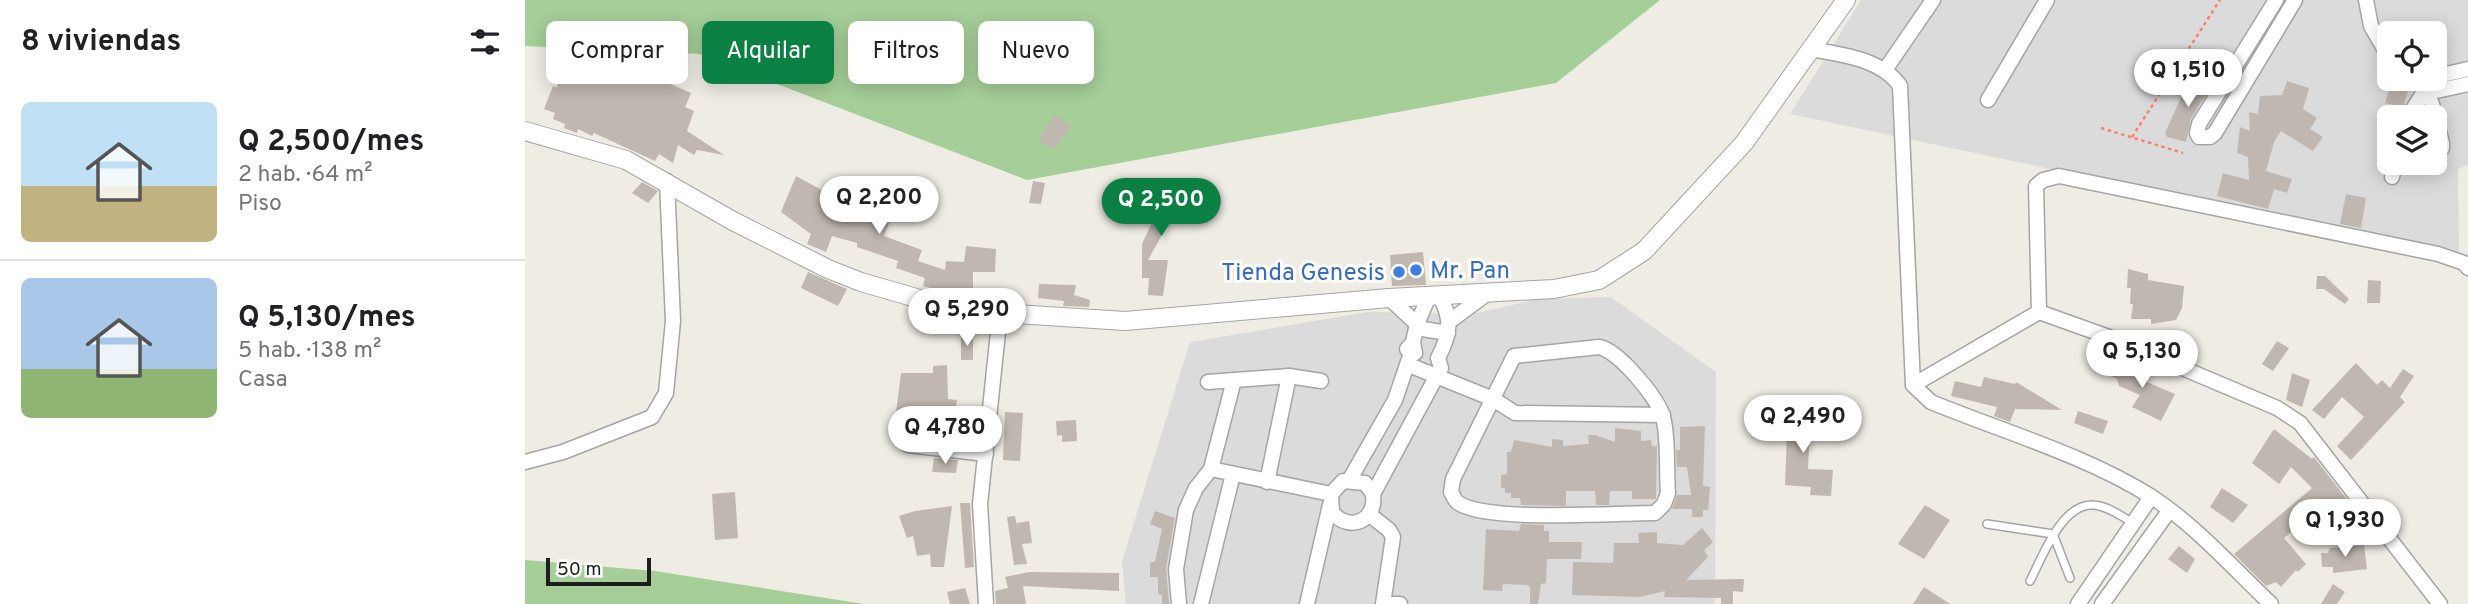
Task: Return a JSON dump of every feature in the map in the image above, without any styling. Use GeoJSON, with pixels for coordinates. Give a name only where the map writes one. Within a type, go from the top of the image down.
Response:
{"type":"FeatureCollection","features":[{"type":"Feature","properties":{"kind":"street"},"geometry":{"type":"LineString","coordinates":[[525,131],[610,154],[667,181],[733,221],[839,273],[930,302],[1000,313],[1125,321],[1590,283],[1611,275],[1644,251],[1744,143],[1846,0]]}},
{"type":"Feature","properties":{"kind":"street"},"geometry":{"type":"LineString","coordinates":[[1885,70],[1933,0]]}},
{"type":"Feature","properties":{"kind":"street"},"geometry":{"type":"LineString","coordinates":[[1988,100],[2047,0]]}},
{"type":"Feature","properties":{"kind":"street"},"geometry":{"type":"LineString","coordinates":[[2276,0],[2197,128],[2199,137],[2210,137],[2215,133],[2295,0]]}},
{"type":"Feature","properties":{"kind":"street"},"geometry":{"type":"LineString","coordinates":[[2366,0],[2371,26],[2377,36]]}},
{"type":"Feature","properties":{"kind":"street"},"geometry":{"type":"LineString","coordinates":[[1810,49],[1846,55],[1885,70],[1901,86],[1913,385],[1931,401],[2084,463],[2151,497],[2271,604]]}},
{"type":"Feature","properties":{"kind":"street"},"geometry":{"type":"LineString","coordinates":[[2447,76],[2468,69]]}},
{"type":"Feature","properties":{"kind":"street"},"geometry":{"type":"LineString","coordinates":[[2447,89],[2468,84]]}},
{"type":"Feature","properties":{"kind":"street"},"geometry":{"type":"LineString","coordinates":[[2039,312],[2036,186],[2043,180],[2059,176],[2438,254],[2464,263],[2468,268]]}},
{"type":"Feature","properties":{"kind":"street"},"geometry":{"type":"LineString","coordinates":[[525,462],[563,452],[652,417],[666,393],[673,321],[667,181]]}},
{"type":"Feature","properties":{"kind":"street"},"geometry":{"type":"LineString","coordinates":[[1413,343],[1449,327],[1488,293]]}},
{"type":"Feature","properties":{"kind":"street"},"geometry":{"type":"LineString","coordinates":[[1370,515],[1373,494],[1439,373],[1438,358],[1445,349],[1449,327],[1434,296]]}},
{"type":"Feature","properties":{"kind":"street"},"geometry":{"type":"LineString","coordinates":[[1307,604],[1330,500],[1337,485],[1350,479],[1395,400],[1413,343],[1434,296]]}},
{"type":"Feature","properties":{"kind":"street"},"geometry":{"type":"LineString","coordinates":[[1389,298],[1413,343],[1439,373],[1493,399],[1515,413],[1663,415]]}},
{"type":"Feature","properties":{"kind":"street"},"geometry":{"type":"LineString","coordinates":[[1913,385],[2039,312],[2109,337],[2265,403],[2300,423],[2439,604]]}},
{"type":"Feature","properties":{"kind":"street"},"geometry":{"type":"LineString","coordinates":[[986,604],[980,504],[1000,313]]}},
{"type":"Feature","properties":{"kind":"street"},"geometry":{"type":"LineString","coordinates":[[1599,347],[1613,352],[1635,375],[1663,415],[1668,493],[1664,504],[1655,513],[1514,515],[1482,510],[1457,502],[1451,492],[1453,479],[1514,356],[1599,347]]}},
{"type":"Feature","properties":{"kind":"street"},"geometry":{"type":"LineString","coordinates":[[1267,482],[1289,376]]}},
{"type":"Feature","properties":{"kind":"street"},"geometry":{"type":"LineString","coordinates":[[1207,382],[1289,376],[1321,381]]}},
{"type":"Feature","properties":{"kind":"street"},"geometry":{"type":"LineString","coordinates":[[1179,604],[1176,569],[1186,510],[1196,488],[1211,469],[1234,380]]}},
{"type":"Feature","properties":{"kind":"street"},"geometry":{"type":"LineString","coordinates":[[908,445],[986,453]]}},
{"type":"Feature","properties":{"kind":"street"},"geometry":{"type":"LineString","coordinates":[[1211,469],[1330,500]]}},
{"type":"Feature","properties":{"kind":"street"},"geometry":{"type":"LineString","coordinates":[[1201,604],[1233,474]]}},
{"type":"Feature","properties":{"kind":"street"},"geometry":{"type":"LineString","coordinates":[[1350,479],[1364,483],[1373,494]]}},
{"type":"Feature","properties":{"kind":"street"},"geometry":{"type":"LineString","coordinates":[[2078,604],[2151,497]]}},
{"type":"Feature","properties":{"kind":"street"},"geometry":{"type":"LineString","coordinates":[[1330,500],[1332,512],[1343,522],[1357,523],[1370,515]]}},
{"type":"Feature","properties":{"kind":"street"},"geometry":{"type":"LineString","coordinates":[[2102,604],[2169,511]]}},
{"type":"Feature","properties":{"kind":"street"},"geometry":{"type":"LineString","coordinates":[[1370,515],[1389,530],[1393,537],[1383,604],[1400,604]]}},
{"type":"Feature","properties":{"kind":"lane"},"geometry":{"type":"LineString","coordinates":[[2031,581],[2053,534],[2077,509],[2093,504],[2134,523]]}},
{"type":"Feature","properties":{"kind":"lane"},"geometry":{"type":"LineString","coordinates":[[1987,524],[2053,534]]}},
{"type":"Feature","properties":{"kind":"lane"},"geometry":{"type":"LineString","coordinates":[[2053,534],[2070,578]]}},
{"type":"Feature","properties":{"kind":"path"},"geometry":{"type":"LineString","coordinates":[[2132,137],[2220,0]]}},
{"type":"Feature","properties":{"kind":"path"},"geometry":{"type":"LineString","coordinates":[[2101,128],[2183,153]]}},
{"type":"Feature","properties":{"kind":"shaded area"},"geometry":{"type":"Polygon","coordinates":[[[1861,0],[2468,0],[2468,165],[2458,169],[2459,255],[1790,114],[1861,0]]]}},
{"type":"Feature","properties":{"kind":"shaded area"},"geometry":{"type":"Polygon","coordinates":[[[1611,297],[1716,372],[1715,604],[1126,604],[1122,561],[1190,342],[1368,312],[1472,314],[1538,299],[1611,297]]]}},
{"type":"Feature","properties":{"kind":"green space"},"geometry":{"type":"Polygon","coordinates":[[[525,0],[1660,0],[1556,83],[1027,180],[777,84],[834,84],[834,21],[702,21],[702,55],[688,53],[688,21],[546,21],[546,47],[525,46],[525,0]]]}},
{"type":"Feature","properties":{"kind":"green space"},"geometry":{"type":"Polygon","coordinates":[[[525,560],[655,571],[864,604],[525,604],[525,560]]]}},
{"type":"Feature","properties":{"kind":"building"},"geometry":{"type":"Polygon","coordinates":[[[2197,74],[2214,81],[2191,119],[2186,142],[2167,137],[2165,133],[2178,104],[2185,91],[2190,91],[2197,74]]]}},
{"type":"Feature","properties":{"kind":"building"},"geometry":{"type":"Polygon","coordinates":[[[2287,81],[2309,88],[2303,109],[2317,118],[2310,129],[2323,137],[2313,151],[2281,131],[2274,142],[2266,171],[2292,179],[2287,193],[2274,189],[2268,209],[2217,196],[2223,173],[2249,180],[2248,157],[2237,153],[2240,127],[2250,131],[2249,112],[2258,114],[2260,96],[2282,95],[2287,81]]]}},
{"type":"Feature","properties":{"kind":"building"},"geometry":{"type":"Polygon","coordinates":[[[558,84],[670,84],[691,93],[685,107],[694,111],[687,131],[724,155],[697,150],[694,155],[678,145],[673,163],[659,154],[655,161],[594,133],[592,136],[578,129],[577,133],[564,128],[565,124],[553,119],[555,113],[544,109],[553,86],[557,87],[558,84]]]}},
{"type":"Feature","properties":{"kind":"building"},"geometry":{"type":"Polygon","coordinates":[[[2389,91],[2408,91],[2404,105],[2385,103],[2389,91]]]}},
{"type":"Feature","properties":{"kind":"building"},"geometry":{"type":"Polygon","coordinates":[[[1055,114],[1071,126],[1054,150],[1038,140],[1055,114]]]}},
{"type":"Feature","properties":{"kind":"building"},"geometry":{"type":"Polygon","coordinates":[[[796,176],[829,194],[833,188],[847,195],[838,213],[865,220],[866,216],[870,217],[884,186],[901,192],[884,236],[922,250],[918,261],[945,270],[946,261],[964,262],[966,246],[996,249],[995,272],[973,272],[973,296],[964,296],[923,286],[925,278],[896,268],[898,261],[857,247],[857,243],[832,236],[826,252],[807,244],[811,234],[781,212],[796,176]]]}},
{"type":"Feature","properties":{"kind":"building"},"geometry":{"type":"Polygon","coordinates":[[[1033,181],[1045,183],[1041,204],[1029,203],[1033,181]]]}},
{"type":"Feature","properties":{"kind":"building"},"geometry":{"type":"Polygon","coordinates":[[[642,182],[658,191],[648,203],[632,193],[642,182]]]}},
{"type":"Feature","properties":{"kind":"building"},"geometry":{"type":"Polygon","coordinates":[[[1197,193],[1196,206],[1178,206],[1148,260],[1168,260],[1163,296],[1148,295],[1149,278],[1142,278],[1142,244],[1155,216],[1156,194],[1197,193]]]}},
{"type":"Feature","properties":{"kind":"building"},"geometry":{"type":"Polygon","coordinates":[[[2346,194],[2366,198],[2361,228],[2340,224],[2346,194]]]}},
{"type":"Feature","properties":{"kind":"building"},"geometry":{"type":"Polygon","coordinates":[[[1423,252],[1426,285],[1392,286],[1390,255],[1423,252]]]}},
{"type":"Feature","properties":{"kind":"building"},"geometry":{"type":"Polygon","coordinates":[[[2128,269],[2148,274],[2148,280],[2184,286],[2182,308],[2176,320],[2151,324],[2151,319],[2131,319],[2133,304],[2130,304],[2131,288],[2127,288],[2128,269]]]}},
{"type":"Feature","properties":{"kind":"building"},"geometry":{"type":"Polygon","coordinates":[[[808,272],[847,289],[838,306],[801,288],[808,272]]]}},
{"type":"Feature","properties":{"kind":"building"},"geometry":{"type":"Polygon","coordinates":[[[2317,276],[2325,276],[2349,299],[2345,304],[2324,289],[2316,289],[2317,276]]]}},
{"type":"Feature","properties":{"kind":"building"},"geometry":{"type":"Polygon","coordinates":[[[2368,280],[2381,281],[2380,303],[2367,303],[2368,280]]]}},
{"type":"Feature","properties":{"kind":"building"},"geometry":{"type":"Polygon","coordinates":[[[1039,284],[1076,285],[1074,295],[1090,300],[1089,307],[1063,306],[1064,301],[1038,298],[1039,284]]]}},
{"type":"Feature","properties":{"kind":"building"},"geometry":{"type":"Polygon","coordinates":[[[961,335],[973,335],[973,360],[961,360],[961,335]]]}},
{"type":"Feature","properties":{"kind":"building"},"geometry":{"type":"Polygon","coordinates":[[[2277,341],[2289,348],[2273,371],[2262,364],[2277,341]]]}},
{"type":"Feature","properties":{"kind":"building"},"geometry":{"type":"Polygon","coordinates":[[[2116,353],[2129,361],[2128,374],[2175,394],[2161,421],[2132,407],[2140,395],[2119,386],[2117,379],[2109,375],[2116,353]]]}},
{"type":"Feature","properties":{"kind":"building"},"geometry":{"type":"Polygon","coordinates":[[[2356,363],[2377,385],[2382,380],[2390,388],[2403,369],[2414,376],[2400,397],[2405,402],[2351,460],[2337,446],[2364,417],[2342,397],[2324,419],[2312,410],[2356,363]]]}},
{"type":"Feature","properties":{"kind":"building"},"geometry":{"type":"Polygon","coordinates":[[[947,365],[948,399],[957,400],[954,420],[896,413],[901,373],[933,373],[933,366],[947,365]]]}},
{"type":"Feature","properties":{"kind":"building"},"geometry":{"type":"Polygon","coordinates":[[[2292,373],[2310,380],[2302,407],[2286,400],[2292,373]]]}},
{"type":"Feature","properties":{"kind":"building"},"geometry":{"type":"Polygon","coordinates":[[[1984,377],[2015,384],[2016,382],[2062,410],[2015,409],[2010,422],[1994,416],[1997,407],[1951,396],[1955,381],[1981,387],[1984,377]]]}},
{"type":"Feature","properties":{"kind":"building"},"geometry":{"type":"Polygon","coordinates":[[[1788,405],[1811,406],[1808,469],[1833,470],[1831,496],[1810,495],[1811,487],[1785,485],[1788,405]]]}},
{"type":"Feature","properties":{"kind":"building"},"geometry":{"type":"Polygon","coordinates":[[[2078,411],[2108,421],[2103,434],[2074,423],[2078,411]]]}},
{"type":"Feature","properties":{"kind":"building"},"geometry":{"type":"Polygon","coordinates":[[[1005,412],[1023,413],[1020,461],[1003,460],[1005,412]]]}},
{"type":"Feature","properties":{"kind":"building"},"geometry":{"type":"Polygon","coordinates":[[[1076,420],[1077,441],[1062,442],[1062,435],[1057,436],[1056,421],[1076,420]]]}},
{"type":"Feature","properties":{"kind":"building"},"geometry":{"type":"Polygon","coordinates":[[[1705,426],[1703,486],[1710,487],[1708,510],[1703,510],[1703,517],[1692,517],[1692,509],[1672,509],[1677,495],[1691,495],[1687,467],[1677,467],[1676,450],[1680,450],[1680,427],[1705,426]]]}},
{"type":"Feature","properties":{"kind":"building"},"geometry":{"type":"Polygon","coordinates":[[[1615,428],[1641,431],[1641,441],[1651,440],[1652,446],[1657,446],[1656,499],[1632,499],[1632,491],[1610,491],[1609,505],[1596,505],[1595,491],[1566,491],[1566,506],[1521,505],[1520,498],[1511,498],[1511,493],[1505,493],[1505,488],[1501,488],[1501,475],[1507,474],[1507,452],[1511,452],[1514,440],[1552,447],[1552,439],[1563,440],[1563,446],[1589,444],[1588,435],[1595,435],[1615,442],[1615,428]]]}},
{"type":"Feature","properties":{"kind":"building"},"geometry":{"type":"Polygon","coordinates":[[[2274,429],[2312,459],[2314,457],[2356,511],[2343,524],[2338,519],[2331,524],[2322,514],[2319,520],[2312,513],[2284,538],[2306,564],[2298,572],[2296,570],[2281,587],[2276,582],[2266,586],[2234,554],[2312,488],[2291,467],[2279,484],[2252,463],[2274,429]]]}},
{"type":"Feature","properties":{"kind":"building"},"geometry":{"type":"Polygon","coordinates":[[[934,458],[958,460],[956,473],[932,472],[934,458]]]}},
{"type":"Feature","properties":{"kind":"building"},"geometry":{"type":"Polygon","coordinates":[[[2222,488],[2248,505],[2233,523],[2210,507],[2222,488]]]}},
{"type":"Feature","properties":{"kind":"building"},"geometry":{"type":"Polygon","coordinates":[[[735,492],[738,538],[715,540],[712,494],[735,492]]]}},
{"type":"Feature","properties":{"kind":"building"},"geometry":{"type":"Polygon","coordinates":[[[960,503],[970,503],[974,567],[965,568],[960,503]]]}},
{"type":"Feature","properties":{"kind":"building"},"geometry":{"type":"Polygon","coordinates":[[[1925,505],[1950,520],[1924,559],[1898,544],[1925,505]]]}},
{"type":"Feature","properties":{"kind":"building"},"geometry":{"type":"Polygon","coordinates":[[[952,506],[944,567],[931,567],[930,554],[917,556],[913,536],[907,538],[899,516],[952,506]]]}},
{"type":"Feature","properties":{"kind":"building"},"geometry":{"type":"Polygon","coordinates":[[[1155,511],[1175,518],[1166,568],[1169,604],[1162,604],[1162,595],[1158,594],[1158,577],[1150,577],[1150,562],[1155,562],[1162,529],[1150,524],[1155,511]]]}},
{"type":"Feature","properties":{"kind":"building"},"geometry":{"type":"Polygon","coordinates":[[[1015,516],[1018,530],[1017,523],[1029,521],[1032,543],[1022,544],[1027,564],[1014,565],[1007,517],[1015,516]]]}},
{"type":"Feature","properties":{"kind":"building"},"geometry":{"type":"Polygon","coordinates":[[[1521,524],[1544,525],[1544,531],[1549,531],[1549,542],[1582,542],[1581,559],[1547,559],[1546,583],[1541,584],[1538,604],[1530,604],[1530,587],[1527,585],[1503,584],[1502,591],[1483,590],[1486,529],[1519,531],[1521,524]]]}},
{"type":"Feature","properties":{"kind":"building"},"geometry":{"type":"Polygon","coordinates":[[[1702,528],[1713,542],[1704,550],[1708,557],[1686,580],[1744,579],[1743,592],[1733,591],[1733,604],[1721,604],[1721,598],[1664,597],[1665,591],[1639,597],[1572,595],[1573,562],[1613,563],[1614,543],[1639,543],[1638,533],[1657,532],[1657,543],[1683,545],[1702,528]]]}},
{"type":"Feature","properties":{"kind":"building"},"geometry":{"type":"Polygon","coordinates":[[[2364,545],[2367,569],[2333,573],[2333,567],[2322,567],[2321,553],[2328,553],[2330,548],[2364,545]]]}},
{"type":"Feature","properties":{"kind":"building"},"geometry":{"type":"Polygon","coordinates":[[[2179,546],[2195,559],[2187,573],[2168,559],[2179,546]]]}},
{"type":"Feature","properties":{"kind":"building"},"geometry":{"type":"Polygon","coordinates":[[[1029,572],[1119,573],[1119,591],[1023,586],[1026,604],[996,604],[995,591],[1008,588],[1005,577],[1029,572]]]}},
{"type":"Feature","properties":{"kind":"building"},"geometry":{"type":"Polygon","coordinates":[[[2333,584],[2345,592],[2337,604],[2321,604],[2333,584]]]}},
{"type":"Feature","properties":{"kind":"building"},"geometry":{"type":"Polygon","coordinates":[[[1924,587],[1950,604],[1913,604],[1924,587]]]}},
{"type":"Feature","properties":{"kind":"building"},"geometry":{"type":"Polygon","coordinates":[[[965,588],[970,604],[950,604],[947,592],[965,588]]]}},
{"type":"Feature","properties":{"kind":"place","name":"Mr. Pan"},"geometry":{"type":"Point","coordinates":[1416,270]}},
{"type":"Feature","properties":{"kind":"place","name":"Tienda Genesis"},"geometry":{"type":"Point","coordinates":[1399,272]}}]}
